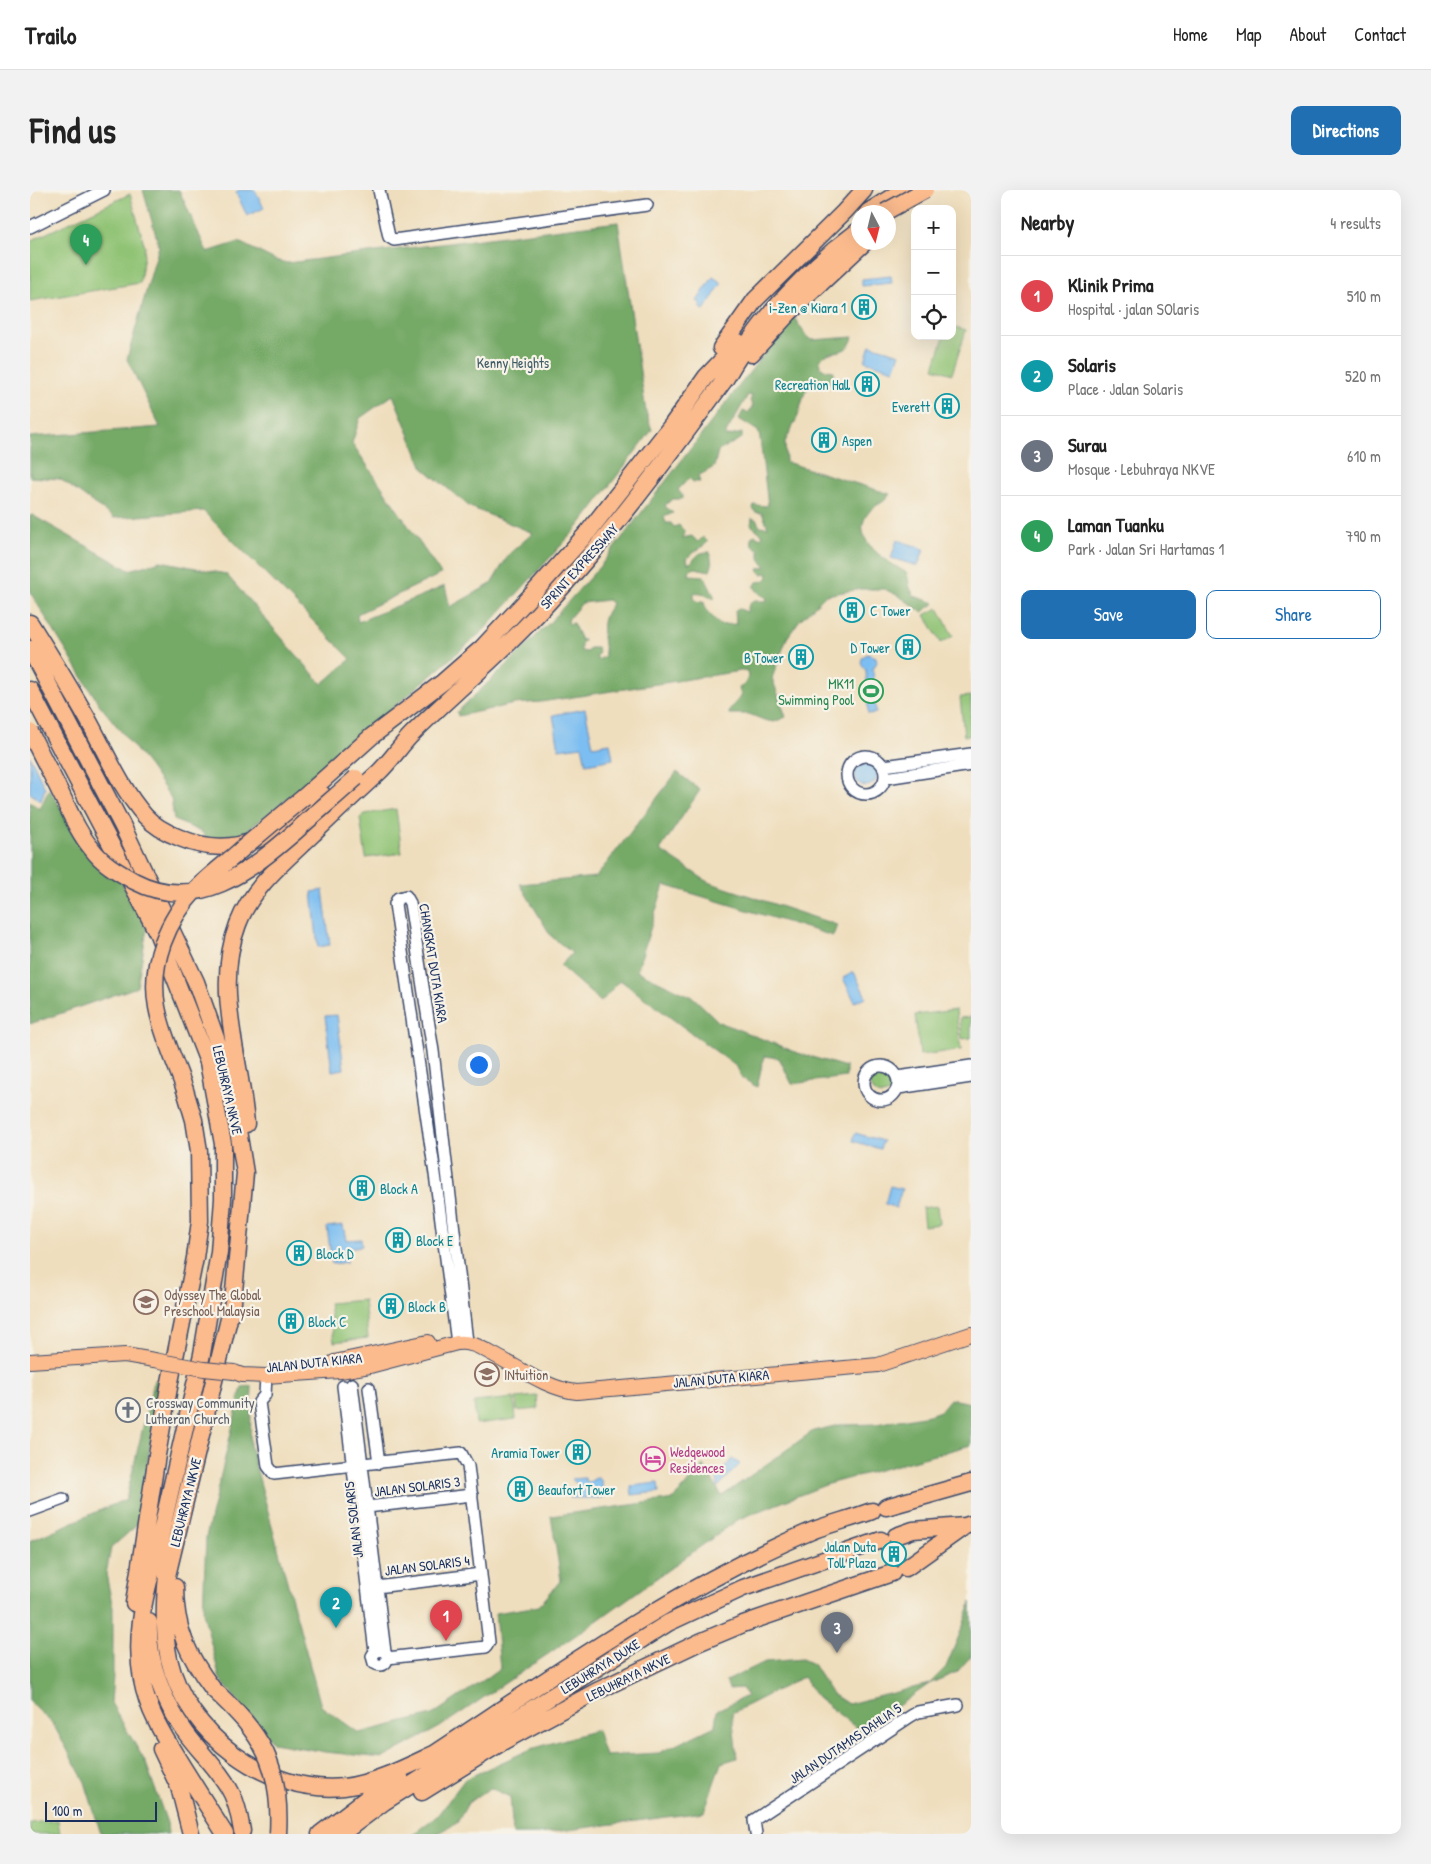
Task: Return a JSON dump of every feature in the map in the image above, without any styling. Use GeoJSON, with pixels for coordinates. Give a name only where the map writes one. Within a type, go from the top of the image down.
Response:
{"type":"FeatureCollection","features":[{"type":"Feature","properties":{"kind":"highway"},"geometry":{"type":"LineString","coordinates":[[726,378],[753,319],[755,300],[864,190]]}},
{"type":"Feature","properties":{"kind":"highway"},"geometry":{"type":"LineString","coordinates":[[880,205],[905,190]]}},
{"type":"Feature","properties":{"kind":"highway"},"geometry":{"type":"LineString","coordinates":[[896,205],[905,190]]}},
{"type":"Feature","properties":{"kind":"highway"},"geometry":{"type":"LineString","coordinates":[[896,206],[925,190]]}},
{"type":"Feature","properties":{"kind":"highway"},"geometry":{"type":"LineString","coordinates":[[753,319],[810,260],[836,235],[851,224]]}},
{"type":"Feature","properties":{"kind":"highway"},"geometry":{"type":"LineString","coordinates":[[753,319],[788,294],[851,237]]}},
{"type":"Feature","properties":{"kind":"highway"},"geometry":{"type":"LineString","coordinates":[[726,378],[798,305],[856,250]]}},
{"type":"Feature","properties":{"kind":"highway","name":"SPRINT EXPRESSWAY"},"geometry":{"type":"LineString","coordinates":[[443,682],[482,648],[588,532],[672,425],[706,377],[726,356],[753,319]]}},
{"type":"Feature","properties":{"kind":"highway","name":"SPRINT EXPRESSWAY"},"geometry":{"type":"LineString","coordinates":[[410,736],[524,627],[602,542],[726,378]]}},
{"type":"Feature","properties":{"kind":"highway"},"geometry":{"type":"LineString","coordinates":[[30,624],[71,690],[129,796],[146,817],[167,833],[193,844],[232,846],[251,842],[271,834],[290,821],[351,770],[419,709],[443,682]]}},
{"type":"Feature","properties":{"kind":"highway","name":"LEBUHRAYA NKVE"},"geometry":{"type":"LineString","coordinates":[[30,649],[123,827],[196,982],[223,1058],[235,1112],[245,1173],[233,1302],[170,1566],[164,1602],[164,1629],[170,1660],[178,1683],[191,1709],[226,1748],[272,1776],[297,1784],[344,1787],[400,1770],[436,1752]]}},
{"type":"Feature","properties":{"kind":"highway"},"geometry":{"type":"LineString","coordinates":[[140,1647],[132,1628],[134,1597],[168,1392],[195,1258],[200,1221],[199,1151],[194,1120],[186,1090],[157,1007],[155,985],[157,960],[165,936],[176,913],[197,888],[372,736],[443,682]]}},
{"type":"Feature","properties":{"kind":"highway","name":"LEBUHRAYA NKVE"},"geometry":{"type":"LineString","coordinates":[[30,690],[157,932],[208,1062],[223,1144],[223,1189],[219,1252],[202,1354],[153,1567]]}},
{"type":"Feature","properties":{"kind":"highway"},"geometry":{"type":"LineString","coordinates":[[30,732],[76,824],[92,850],[111,868],[140,884],[163,891],[185,892],[207,889],[246,872],[267,856],[386,751],[410,736]]}},
{"type":"Feature","properties":{"kind":"highway"},"geometry":{"type":"LineString","coordinates":[[245,1173],[247,1136],[244,1093],[227,995],[228,957],[238,923],[257,889],[289,856],[390,762],[410,736]]}},
{"type":"Feature","properties":{"kind":"highway"},"geometry":{"type":"LineString","coordinates":[[320,1834],[367,1798],[436,1752],[666,1604],[716,1576],[816,1530],[879,1509],[971,1483]]}},
{"type":"Feature","properties":{"kind":"highway","name":"LEBUHRAYA NKVE"},"geometry":{"type":"LineString","coordinates":[[357,1834],[504,1741],[597,1691],[700,1642],[743,1624],[899,1570],[968,1525]]}},
{"type":"Feature","properties":{"kind":"highway","name":"LEBUHRAYA DUKE"},"geometry":{"type":"LineString","coordinates":[[341,1834],[384,1802],[668,1623],[743,1588],[888,1538],[913,1530],[968,1525]]}},
{"type":"Feature","properties":{"kind":"highway"},"geometry":{"type":"LineString","coordinates":[[170,1566],[180,1632],[190,1656],[213,1689],[243,1717],[266,1752],[276,1783],[278,1834]]}},
{"type":"Feature","properties":{"kind":"highway"},"geometry":{"type":"LineString","coordinates":[[153,1567],[143,1601],[140,1627],[142,1680],[147,1700],[156,1722],[225,1834]]}},
{"type":"Feature","properties":{"kind":"highway"},"geometry":{"type":"LineString","coordinates":[[153,1567],[149,1630],[158,1682],[175,1718],[224,1780],[233,1796],[242,1831]]}},
{"type":"Feature","properties":{"kind":"highway"},"geometry":{"type":"LineString","coordinates":[[156,1722],[160,1748],[179,1787],[191,1834]]}},
{"type":"Feature","properties":{"kind":"main road","name":"JALAN DUTA KIARA"},"geometry":{"type":"LineString","coordinates":[[234,1372],[240,1368],[370,1366],[465,1340],[558,1388],[577,1392],[878,1365],[971,1334]]}},
{"type":"Feature","properties":{"kind":"main road","name":"JALAN DUTA KIARA"},"geometry":{"type":"LineString","coordinates":[[30,1361],[125,1354],[195,1368],[234,1372],[242,1375],[266,1376],[344,1365]]}},
{"type":"Feature","properties":{"kind":"street"},"geometry":{"type":"LineString","coordinates":[[30,227],[104,190]]}},
{"type":"Feature","properties":{"kind":"street"},"geometry":{"type":"LineString","coordinates":[[379,190],[389,237],[394,240],[647,205]]}},
{"type":"Feature","properties":{"kind":"street"},"geometry":{"type":"LineString","coordinates":[[884,766],[971,754]]}},
{"type":"Feature","properties":{"kind":"street"},"geometry":{"type":"LineString","coordinates":[[862,756],[874,758],[884,766],[886,778],[881,789],[870,795],[863,795],[852,789],[847,777],[851,764],[862,756]]}},
{"type":"Feature","properties":{"kind":"street"},"geometry":{"type":"LineString","coordinates":[[886,778],[971,765]]}},
{"type":"Feature","properties":{"kind":"street","name":"CHANGKAT DUTA KIARA"},"geometry":{"type":"LineString","coordinates":[[403,896],[406,896],[410,903],[432,1044],[465,1340],[436,1174],[395,904],[398,898],[403,896]]}},
{"type":"Feature","properties":{"kind":"street"},"geometry":{"type":"LineString","coordinates":[[971,1066],[898,1082],[971,1077]]}},
{"type":"Feature","properties":{"kind":"street"},"geometry":{"type":"LineString","coordinates":[[266,1376],[265,1395],[259,1402],[268,1466],[274,1474],[461,1453],[468,1466],[489,1642],[486,1647],[382,1654]]}},
{"type":"Feature","properties":{"kind":"street","name":"JALAN SOLARIS"},"geometry":{"type":"LineString","coordinates":[[347,1385],[382,1654]]}},
{"type":"Feature","properties":{"kind":"street"},"geometry":{"type":"LineString","coordinates":[[370,1388],[379,1463]]}},
{"type":"Feature","properties":{"kind":"street","name":"JALAN SOLARIS"},"geometry":{"type":"LineString","coordinates":[[357,1465],[367,1507],[377,1587],[382,1654]]}},
{"type":"Feature","properties":{"kind":"street","name":"JALAN SOLARIS 3"},"geometry":{"type":"LineString","coordinates":[[367,1507],[472,1494]]}},
{"type":"Feature","properties":{"kind":"street"},"geometry":{"type":"LineString","coordinates":[[30,1511],[63,1499]]}},
{"type":"Feature","properties":{"kind":"street","name":"JALAN SOLARIS 4"},"geometry":{"type":"LineString","coordinates":[[377,1587],[481,1574]]}},
{"type":"Feature","properties":{"kind":"street","name":"JALAN DUTAMAS DAHLIA 5"},"geometry":{"type":"LineString","coordinates":[[756,1834],[754,1820],[911,1716],[918,1712],[958,1705]]}},
{"type":"Feature","properties":{"kind":"green space","name":"Kenny Heights"},"geometry":{"type":"Polygon","coordinates":[[[143,190],[179,190],[207,252],[239,242],[275,260],[287,263],[618,222],[646,412],[652,430],[578,527],[483,631],[283,802],[236,839],[206,839],[202,832],[174,820],[171,798],[149,766],[99,704],[30,592],[30,516],[32,515],[129,570],[161,561],[226,574],[322,684],[351,659],[203,511],[114,518],[60,479],[30,477],[30,437],[160,427],[127,359],[159,246],[143,190]],[[393,395],[360,418],[352,443],[441,574],[357,614],[358,622],[445,586],[450,607],[491,584],[509,554],[533,533],[470,507],[423,468],[393,395]]]}},
{"type":"Feature","properties":{"kind":"green space"},"geometry":{"type":"Polygon","coordinates":[[[130,194],[145,247],[140,283],[30,301],[30,241],[130,194]]]}},
{"type":"Feature","properties":{"kind":"green space"},"geometry":{"type":"Polygon","coordinates":[[[793,316],[807,337],[812,340],[853,337],[847,348],[824,356],[820,360],[820,367],[824,370],[834,371],[829,385],[812,385],[805,392],[798,416],[785,442],[786,462],[890,494],[869,512],[864,522],[863,531],[866,540],[881,556],[907,573],[914,596],[935,603],[922,612],[899,596],[884,589],[861,589],[826,595],[799,621],[787,638],[772,678],[786,717],[774,722],[749,714],[729,714],[730,709],[741,696],[739,688],[744,685],[749,676],[747,670],[541,702],[514,704],[458,716],[457,712],[551,621],[601,565],[793,316]],[[748,395],[726,433],[726,437],[742,433],[742,438],[718,451],[714,467],[698,476],[700,482],[693,482],[689,478],[678,490],[683,496],[682,499],[673,499],[665,505],[673,513],[664,517],[666,523],[671,523],[674,527],[679,525],[685,532],[682,538],[692,536],[698,542],[703,537],[708,542],[687,558],[688,563],[690,563],[700,553],[710,552],[712,565],[710,571],[695,568],[690,570],[689,575],[704,576],[715,598],[694,593],[694,598],[698,602],[704,602],[706,610],[720,625],[736,624],[735,610],[740,609],[747,612],[751,603],[766,601],[767,598],[754,587],[757,582],[764,581],[768,577],[767,573],[762,574],[758,570],[759,568],[766,567],[759,557],[759,550],[752,545],[751,537],[755,535],[761,538],[763,535],[751,525],[752,518],[757,520],[759,526],[768,527],[762,513],[755,512],[753,508],[754,505],[768,506],[758,431],[739,419],[743,411],[748,413],[753,406],[750,401],[752,396],[748,395]],[[608,600],[582,603],[569,618],[568,623],[573,623],[581,640],[585,640],[581,644],[581,651],[587,652],[590,648],[597,648],[599,653],[596,656],[598,660],[605,656],[602,629],[604,617],[612,604],[608,600]]]}},
{"type":"Feature","properties":{"kind":"green space"},"geometry":{"type":"Polygon","coordinates":[[[956,327],[966,330],[952,374],[934,368],[943,340],[956,340],[956,327]]]}},
{"type":"Feature","properties":{"kind":"green space"},"geometry":{"type":"Polygon","coordinates":[[[938,608],[953,636],[941,643],[925,615],[938,608]]]}},
{"type":"Feature","properties":{"kind":"green space"},"geometry":{"type":"Polygon","coordinates":[[[971,696],[971,735],[964,736],[960,697],[971,696]]]}},
{"type":"Feature","properties":{"kind":"green space"},"geometry":{"type":"Polygon","coordinates":[[[677,772],[700,790],[660,850],[708,882],[837,925],[833,936],[664,885],[637,971],[694,998],[719,1022],[798,1053],[846,1067],[846,1077],[792,1084],[779,1058],[764,1056],[757,1087],[742,1078],[737,1067],[620,980],[601,1002],[560,966],[572,953],[551,936],[520,884],[596,877],[677,772]]]}},
{"type":"Feature","properties":{"kind":"green space"},"geometry":{"type":"Polygon","coordinates":[[[49,789],[98,867],[121,881],[147,929],[137,987],[30,1024],[30,802],[40,809],[49,789]]]}},
{"type":"Feature","properties":{"kind":"green space"},"geometry":{"type":"Polygon","coordinates":[[[396,809],[402,853],[366,858],[360,818],[365,814],[396,809]]]}},
{"type":"Feature","properties":{"kind":"green space"},"geometry":{"type":"Polygon","coordinates":[[[956,1010],[961,1050],[920,1055],[915,1015],[956,1010]]]}},
{"type":"Feature","properties":{"kind":"green space"},"geometry":{"type":"Polygon","coordinates":[[[971,1017],[971,1038],[962,1039],[960,1018],[971,1017]]]}},
{"type":"Feature","properties":{"kind":"green space"},"geometry":{"type":"Polygon","coordinates":[[[882,1071],[887,1072],[893,1078],[893,1088],[887,1094],[882,1095],[877,1094],[871,1088],[870,1083],[871,1078],[877,1072],[882,1071]]]}},
{"type":"Feature","properties":{"kind":"green space"},"geometry":{"type":"Polygon","coordinates":[[[937,1206],[939,1224],[924,1226],[922,1208],[937,1206]]]}},
{"type":"Feature","properties":{"kind":"green space"},"geometry":{"type":"Polygon","coordinates":[[[364,1300],[368,1338],[334,1342],[329,1303],[364,1300]]]}},
{"type":"Feature","properties":{"kind":"green space"},"geometry":{"type":"Polygon","coordinates":[[[154,1380],[161,1380],[137,1525],[111,1548],[106,1574],[113,1608],[111,1703],[146,1763],[167,1823],[168,1834],[101,1834],[85,1782],[53,1724],[30,1702],[30,1541],[126,1499],[154,1380]]]}},
{"type":"Feature","properties":{"kind":"green space"},"geometry":{"type":"Polygon","coordinates":[[[252,1386],[250,1445],[321,1706],[359,1733],[432,1715],[500,1669],[495,1613],[539,1606],[561,1580],[551,1516],[674,1499],[703,1465],[722,1496],[813,1431],[839,1425],[876,1424],[929,1415],[940,1411],[950,1399],[971,1403],[971,1445],[828,1484],[739,1519],[598,1620],[440,1727],[383,1758],[325,1752],[273,1743],[220,1679],[203,1612],[206,1537],[242,1387],[252,1386]]]}},
{"type":"Feature","properties":{"kind":"green space"},"geometry":{"type":"Polygon","coordinates":[[[537,1396],[538,1409],[517,1411],[516,1398],[537,1396]]]}},
{"type":"Feature","properties":{"kind":"green space"},"geometry":{"type":"Polygon","coordinates":[[[514,1398],[516,1419],[476,1424],[474,1402],[514,1398]]]}},
{"type":"Feature","properties":{"kind":"green space"},"geometry":{"type":"Polygon","coordinates":[[[971,1602],[971,1656],[957,1672],[929,1684],[946,1667],[971,1602]]]}},
{"type":"Feature","properties":{"kind":"green space"},"geometry":{"type":"Polygon","coordinates":[[[802,1659],[813,1664],[831,1693],[848,1704],[929,1684],[881,1718],[864,1734],[817,1697],[803,1677],[732,1713],[737,1758],[721,1763],[704,1812],[538,1834],[513,1834],[510,1797],[490,1788],[468,1803],[457,1823],[437,1834],[413,1834],[437,1816],[465,1779],[531,1749],[597,1730],[605,1756],[659,1753],[715,1726],[717,1710],[747,1696],[742,1688],[729,1689],[726,1681],[765,1662],[802,1659]]]}},
{"type":"Feature","properties":{"kind":"green space"},"geometry":{"type":"Polygon","coordinates":[[[58,1820],[60,1834],[30,1834],[30,1823],[58,1820]]]}},
{"type":"Feature","properties":{"kind":"water"},"geometry":{"type":"Polygon","coordinates":[[[239,190],[255,190],[264,208],[247,216],[236,192],[239,190]]]}},
{"type":"Feature","properties":{"kind":"water"},"geometry":{"type":"Polygon","coordinates":[[[891,276],[892,283],[862,286],[862,279],[891,276]]]}},
{"type":"Feature","properties":{"kind":"water"},"geometry":{"type":"Polygon","coordinates":[[[713,277],[722,283],[704,310],[699,307],[701,304],[697,301],[713,277]]]}},
{"type":"Feature","properties":{"kind":"water"},"geometry":{"type":"Polygon","coordinates":[[[870,345],[900,354],[894,370],[865,361],[870,345]]]}},
{"type":"Feature","properties":{"kind":"water"},"geometry":{"type":"Polygon","coordinates":[[[897,540],[924,549],[918,566],[891,558],[897,540]]]}},
{"type":"Feature","properties":{"kind":"water","name":"MK11 Swimming Pool"},"geometry":{"type":"Polygon","coordinates":[[[868,654],[876,657],[877,662],[873,669],[876,713],[868,714],[866,670],[862,666],[861,661],[868,654]]]}},
{"type":"Feature","properties":{"kind":"water"},"geometry":{"type":"Polygon","coordinates":[[[585,709],[593,746],[610,743],[613,759],[586,764],[582,746],[559,749],[553,715],[585,709]]]}},
{"type":"Feature","properties":{"kind":"water"},"geometry":{"type":"Polygon","coordinates":[[[30,756],[45,788],[41,801],[30,793],[30,756]]]}},
{"type":"Feature","properties":{"kind":"water"},"geometry":{"type":"Polygon","coordinates":[[[866,764],[874,767],[877,775],[874,783],[866,786],[858,783],[855,775],[858,767],[866,764]]]}},
{"type":"Feature","properties":{"kind":"water"},"geometry":{"type":"Polygon","coordinates":[[[323,890],[330,945],[318,947],[312,892],[323,890]]]}},
{"type":"Feature","properties":{"kind":"water"},"geometry":{"type":"Polygon","coordinates":[[[854,972],[866,997],[855,1002],[843,978],[854,972]]]}},
{"type":"Feature","properties":{"kind":"water"},"geometry":{"type":"Polygon","coordinates":[[[337,1015],[344,1069],[332,1071],[325,1016],[337,1015]]]}},
{"type":"Feature","properties":{"kind":"water"},"geometry":{"type":"Polygon","coordinates":[[[855,1133],[883,1141],[880,1149],[853,1141],[855,1133]]]}},
{"type":"Feature","properties":{"kind":"water"},"geometry":{"type":"Polygon","coordinates":[[[890,1186],[902,1189],[896,1208],[885,1204],[890,1186]]]}},
{"type":"Feature","properties":{"kind":"water"},"geometry":{"type":"Polygon","coordinates":[[[343,1225],[346,1240],[361,1239],[362,1246],[346,1248],[347,1262],[332,1264],[327,1227],[343,1225]]]}},
{"type":"Feature","properties":{"kind":"water"},"geometry":{"type":"Polygon","coordinates":[[[732,1459],[740,1464],[718,1487],[717,1477],[732,1459]]]}},
{"type":"Feature","properties":{"kind":"water"},"geometry":{"type":"Polygon","coordinates":[[[585,1478],[589,1482],[599,1478],[602,1482],[603,1498],[570,1498],[570,1491],[574,1493],[581,1487],[571,1479],[585,1478]]]}},
{"type":"Feature","properties":{"kind":"water"},"geometry":{"type":"Polygon","coordinates":[[[658,1483],[659,1492],[632,1495],[631,1486],[658,1483]]]}},
{"type":"Feature","properties":{"kind":"place","name":"Laman Tuanku"},"geometry":{"type":"Point","coordinates":[86,265]}},
{"type":"Feature","properties":{"kind":"place","name":"i-Zen @ Kiara 1"},"geometry":{"type":"Point","coordinates":[864,307]}},
{"type":"Feature","properties":{"kind":"place","name":"Recreation Hall"},"geometry":{"type":"Point","coordinates":[867,384]}},
{"type":"Feature","properties":{"kind":"place","name":"Everett"},"geometry":{"type":"Point","coordinates":[947,406]}},
{"type":"Feature","properties":{"kind":"place","name":"Aspen"},"geometry":{"type":"Point","coordinates":[824,440]}},
{"type":"Feature","properties":{"kind":"place","name":"C Tower"},"geometry":{"type":"Point","coordinates":[852,610]}},
{"type":"Feature","properties":{"kind":"place","name":"D Tower"},"geometry":{"type":"Point","coordinates":[908,647]}},
{"type":"Feature","properties":{"kind":"place","name":"B Tower"},"geometry":{"type":"Point","coordinates":[801,657]}},
{"type":"Feature","properties":{"kind":"place","name":"MK11 Swimming Pool"},"geometry":{"type":"Point","coordinates":[871,691]}},
{"type":"Feature","properties":{"kind":"place","name":"Block A"},"geometry":{"type":"Point","coordinates":[362,1188]}},
{"type":"Feature","properties":{"kind":"place","name":"Block E"},"geometry":{"type":"Point","coordinates":[398,1240]}},
{"type":"Feature","properties":{"kind":"place","name":"Block D"},"geometry":{"type":"Point","coordinates":[299,1253]}},
{"type":"Feature","properties":{"kind":"place","name":"Odyssey The Global Preschool Malaysia"},"geometry":{"type":"Point","coordinates":[146,1302]}},
{"type":"Feature","properties":{"kind":"place","name":"Block B"},"geometry":{"type":"Point","coordinates":[391,1306]}},
{"type":"Feature","properties":{"kind":"place","name":"Block C"},"geometry":{"type":"Point","coordinates":[291,1321]}},
{"type":"Feature","properties":{"kind":"place","name":"INtuition"},"geometry":{"type":"Point","coordinates":[487,1374]}},
{"type":"Feature","properties":{"kind":"place","name":"Crossway Community Lutheran Church"},"geometry":{"type":"Point","coordinates":[128,1410]}},
{"type":"Feature","properties":{"kind":"place","name":"Aramia Tower"},"geometry":{"type":"Point","coordinates":[578,1452]}},
{"type":"Feature","properties":{"kind":"place","name":"Wedgewood Residences"},"geometry":{"type":"Point","coordinates":[653,1459]}},
{"type":"Feature","properties":{"kind":"place","name":"Beaufort Tower"},"geometry":{"type":"Point","coordinates":[520,1489]}},
{"type":"Feature","properties":{"kind":"place","name":"Jalan Duta Toll Plaza"},"geometry":{"type":"Point","coordinates":[894,1554]}},
{"type":"Feature","properties":{"kind":"place","name":"Solaris"},"geometry":{"type":"Point","coordinates":[336,1628]}},
{"type":"Feature","properties":{"kind":"place","name":"Klinik Prima"},"geometry":{"type":"Point","coordinates":[446,1641]}},
{"type":"Feature","properties":{"kind":"place","name":"Surau"},"geometry":{"type":"Point","coordinates":[837,1653]}}]}
